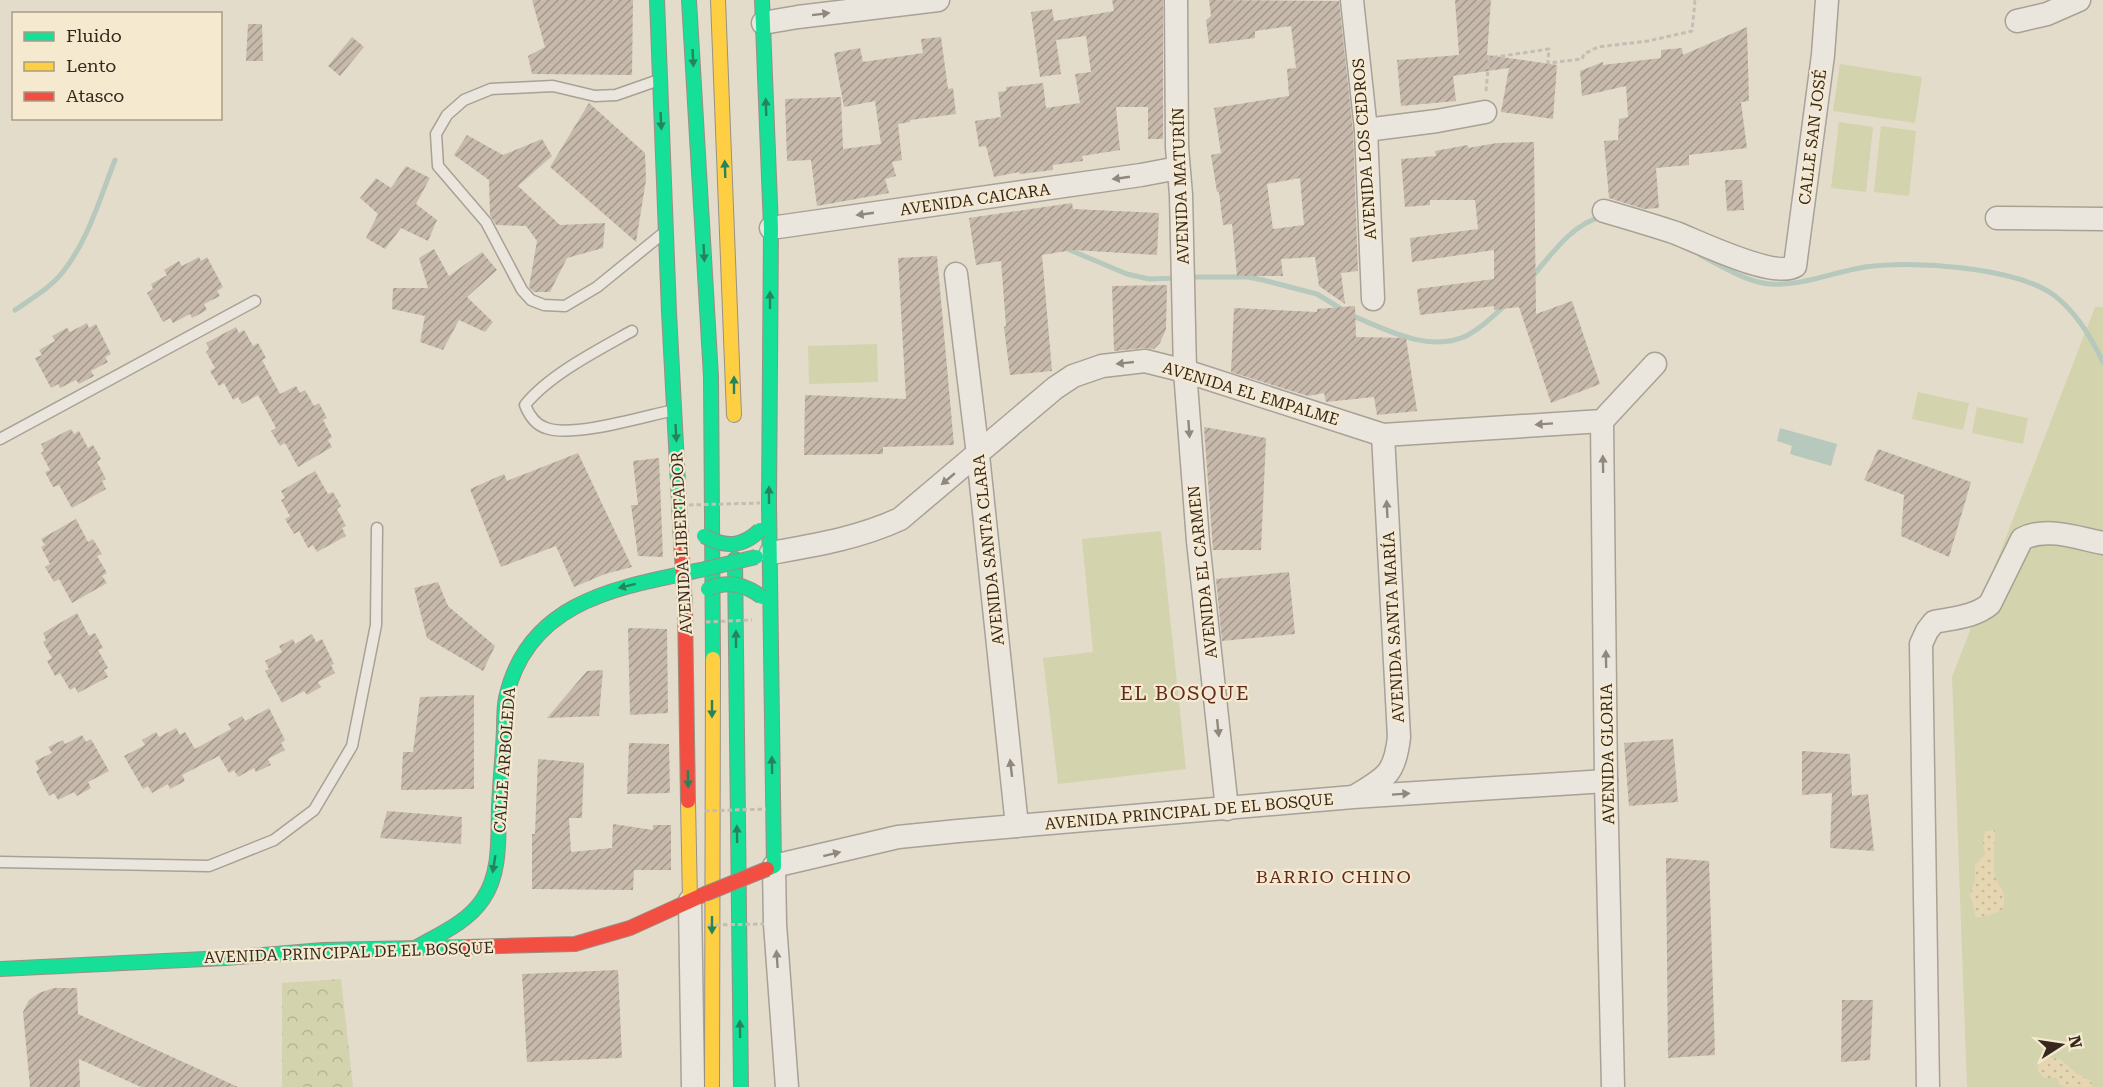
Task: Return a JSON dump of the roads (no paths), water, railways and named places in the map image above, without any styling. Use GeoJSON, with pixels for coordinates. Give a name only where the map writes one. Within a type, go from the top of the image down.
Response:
{"type":"FeatureCollection","features":[{"type":"Feature","properties":{"kind":"main road","name":"AVENIDA LIBERTADOR"},"geometry":{"type":"LineString","coordinates":[[657,0],[698,897]]}},
{"type":"Feature","properties":{"kind":"main road","name":"AVENIDA LIBERTADOR"},"geometry":{"type":"LineString","coordinates":[[690,0],[711,377],[712,1087]]}},
{"type":"Feature","properties":{"kind":"main road"},"geometry":{"type":"LineString","coordinates":[[718,0],[738,427],[747,401]]}},
{"type":"Feature","properties":{"kind":"main road"},"geometry":{"type":"LineString","coordinates":[[762,0],[771,228],[769,517],[766,602],[770,868]]}},
{"type":"Feature","properties":{"kind":"main road"},"geometry":{"type":"LineString","coordinates":[[688,214],[712,482]]}},
{"type":"Feature","properties":{"kind":"main road"},"geometry":{"type":"LineString","coordinates":[[680,518],[714,543],[726,546],[743,544],[760,530],[769,517]]}},
{"type":"Feature","properties":{"kind":"main road"},"geometry":{"type":"LineString","coordinates":[[735,527],[741,1087]]}},
{"type":"Feature","properties":{"kind":"main road","name":"CALLE ARBOLEDA"},"geometry":{"type":"LineString","coordinates":[[416,947],[466,916],[483,899],[493,876],[498,839],[505,699],[511,675],[538,632],[556,618],[596,596],[622,586],[767,554]]}},
{"type":"Feature","properties":{"kind":"main road"},"geometry":{"type":"LineString","coordinates":[[685,608],[708,589],[733,583],[742,585],[766,602]]}},
{"type":"Feature","properties":{"kind":"main road","name":"AVENIDA PRINCIPAL DE EL BOSQUE"},"geometry":{"type":"LineString","coordinates":[[0,969],[226,958],[323,950],[574,944],[630,928],[770,868]]}},
{"type":"Feature","properties":{"kind":"street"},"geometry":{"type":"LineString","coordinates":[[763,23],[938,0]]}},
{"type":"Feature","properties":{"kind":"street","name":"AVENIDA MATURÍN"},"geometry":{"type":"LineString","coordinates":[[1176,0],[1178,168],[1181,195],[1185,371]]}},
{"type":"Feature","properties":{"kind":"street","name":"AVENIDA LOS CEDROS"},"geometry":{"type":"LineString","coordinates":[[1352,0],[1366,129],[1373,299]]}},
{"type":"Feature","properties":{"kind":"street","name":"CALLE SAN JOSÉ"},"geometry":{"type":"LineString","coordinates":[[1604,211],[1677,234],[1721,253],[1755,264],[1789,270],[1796,263],[1827,0]]}},
{"type":"Feature","properties":{"kind":"street"},"geometry":{"type":"LineString","coordinates":[[2017,21],[2047,14],[2079,0]]}},
{"type":"Feature","properties":{"kind":"street"},"geometry":{"type":"LineString","coordinates":[[1366,129],[1437,121],[1485,112]]}},
{"type":"Feature","properties":{"kind":"street","name":"AVENIDA CAICARA"},"geometry":{"type":"LineString","coordinates":[[771,228],[1178,168]]}},
{"type":"Feature","properties":{"kind":"street"},"geometry":{"type":"LineString","coordinates":[[1997,218],[2103,219]]}},
{"type":"Feature","properties":{"kind":"street","name":"AVENIDA SANTA CLARA"},"geometry":{"type":"LineString","coordinates":[[956,274],[978,455],[1017,826]]}},
{"type":"Feature","properties":{"kind":"street","name":"AVENIDA EL EMPALME"},"geometry":{"type":"LineString","coordinates":[[767,554],[837,541],[874,531],[900,519],[1055,388],[1073,376],[1102,366],[1145,362],[1185,371],[1383,435],[1602,421]]}},
{"type":"Feature","properties":{"kind":"street"},"geometry":{"type":"LineString","coordinates":[[1602,421],[1655,364]]}},
{"type":"Feature","properties":{"kind":"street","name":"AVENIDA EL CARMEN"},"geometry":{"type":"LineString","coordinates":[[1185,371],[1227,808]]}},
{"type":"Feature","properties":{"kind":"street","name":"AVENIDA GLORIA"},"geometry":{"type":"LineString","coordinates":[[1602,421],[1606,781],[1613,1087]]}},
{"type":"Feature","properties":{"kind":"street","name":"AVENIDA SANTA MARÍA"},"geometry":{"type":"LineString","coordinates":[[1353,797],[1384,779],[1397,759],[1399,737],[1383,435]]}},
{"type":"Feature","properties":{"kind":"street"},"geometry":{"type":"LineString","coordinates":[[1928,1087],[1921,644],[1934,622],[1973,614],[1990,604],[2022,539],[2032,533],[2045,532],[2103,543]]}},
{"type":"Feature","properties":{"kind":"street","name":"AVENIDA PRINCIPAL DE EL BOSQUE"},"geometry":{"type":"LineString","coordinates":[[770,868],[898,837],[1353,797],[1606,781]]}},
{"type":"Feature","properties":{"kind":"street"},"geometry":{"type":"LineString","coordinates":[[770,868],[787,1084]]}},
{"type":"Feature","properties":{"kind":"street","name":"AVENIDA LIBERTADOR"},"geometry":{"type":"LineString","coordinates":[[693,1087],[698,897]]}},
{"type":"Feature","properties":{"kind":"lane"},"geometry":{"type":"LineString","coordinates":[[660,79],[616,95],[595,96],[553,86],[491,89],[464,100],[447,115],[436,134],[438,166],[486,222],[522,290],[531,300],[544,305],[565,306],[597,287],[666,231]]}},
{"type":"Feature","properties":{"kind":"lane"},"geometry":{"type":"LineString","coordinates":[[0,439],[255,301]]}},
{"type":"Feature","properties":{"kind":"lane"},"geometry":{"type":"LineString","coordinates":[[632,331],[590,354],[535,393],[525,405],[529,416],[546,428],[572,432],[675,410]]}},
{"type":"Feature","properties":{"kind":"lane"},"geometry":{"type":"LineString","coordinates":[[0,862],[209,866],[274,840],[314,810],[352,746],[376,625],[377,528]]}},
{"type":"Feature","properties":{"kind":"waterway"},"geometry":{"type":"LineString","coordinates":[[15,310],[52,284],[71,261],[93,219],[115,160]]}},
{"type":"Feature","properties":{"kind":"waterway"},"geometry":{"type":"LineString","coordinates":[[1532,277],[1571,233],[1601,217]]}},
{"type":"Feature","properties":{"kind":"waterway"},"geometry":{"type":"LineString","coordinates":[[1065,248],[1127,274],[1149,279],[1176,278]]}},
{"type":"Feature","properties":{"kind":"waterway"},"geometry":{"type":"LineString","coordinates":[[1700,255],[1744,277],[1771,284],[1795,283],[1865,267],[1909,264],[1963,268],[2016,278],[2038,286],[2063,302],[2083,326],[2103,362]]}},
{"type":"Feature","properties":{"kind":"waterway"},"geometry":{"type":"LineString","coordinates":[[1188,277],[1248,277],[1263,280],[1317,294],[1343,310]]}},
{"type":"Feature","properties":{"kind":"waterway"},"geometry":{"type":"LineString","coordinates":[[1351,315],[1409,338],[1439,342],[1468,335],[1505,305]]}},
{"type":"Feature","properties":{"kind":"district","name":"EL BOSQUE"},"geometry":{"type":"Point","coordinates":[1185,693]}},
{"type":"Feature","properties":{"kind":"district","name":"BARRIO CHINO"},"geometry":{"type":"Point","coordinates":[1334,877]}}]}
